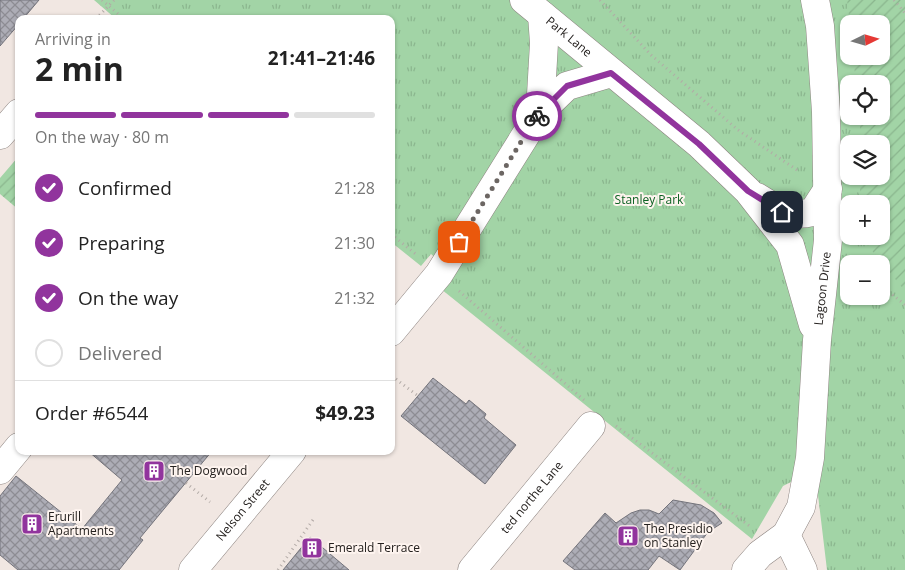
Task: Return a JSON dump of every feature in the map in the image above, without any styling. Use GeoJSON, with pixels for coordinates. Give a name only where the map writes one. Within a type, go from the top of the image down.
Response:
{"type":"FeatureCollection","features":[{"type":"Feature","properties":{"kind":"street","name":"Lagoon Drive"},"geometry":{"type":"LineString","coordinates":[[786,535],[801,507],[810,458],[817,340],[828,240],[826,102],[820,26],[815,0]]}},
{"type":"Feature","properties":{"kind":"street","name":"Park Lane"},"geometry":{"type":"LineString","coordinates":[[533,7],[699,144],[748,191],[790,244],[817,340]]}},
{"type":"Feature","properties":{"kind":"street"},"geometry":{"type":"LineString","coordinates":[[533,7],[544,43],[540,112]]}},
{"type":"Feature","properties":{"kind":"street"},"geometry":{"type":"LineString","coordinates":[[395,327],[439,274],[540,112],[567,86],[611,73]]}},
{"type":"Feature","properties":{"kind":"street"},"geometry":{"type":"LineString","coordinates":[[0,135],[15,118]]}},
{"type":"Feature","properties":{"kind":"street","name":"Park Lane"},"geometry":{"type":"LineString","coordinates":[[748,191],[782,212],[801,215],[813,212],[828,189]]}},
{"type":"Feature","properties":{"kind":"street","name":"ted northe Lane"},"geometry":{"type":"LineString","coordinates":[[472,570],[591,426]]}},
{"type":"Feature","properties":{"kind":"street"},"geometry":{"type":"LineString","coordinates":[[0,470],[15,452]]}},
{"type":"Feature","properties":{"kind":"street","name":"Nelson Street"},"geometry":{"type":"LineString","coordinates":[[193,570],[289,455]]}},
{"type":"Feature","properties":{"kind":"street"},"geometry":{"type":"LineString","coordinates":[[746,570],[760,554],[786,535],[803,570]]}},
{"type":"Feature","properties":{"kind":"path"},"geometry":{"type":"LineString","coordinates":[[102,0],[119,15]]}},
{"type":"Feature","properties":{"kind":"path"},"geometry":{"type":"LineString","coordinates":[[99,15],[114,0]]}},
{"type":"Feature","properties":{"kind":"path"},"geometry":{"type":"LineString","coordinates":[[600,0],[651,55],[738,130],[804,175]]}},
{"type":"Feature","properties":{"kind":"path"},"geometry":{"type":"LineString","coordinates":[[894,0],[905,13]]}},
{"type":"Feature","properties":{"kind":"path"},"geometry":{"type":"LineString","coordinates":[[395,237],[424,261]]}},
{"type":"Feature","properties":{"kind":"path"},"geometry":{"type":"LineString","coordinates":[[890,292],[905,305]]}},
{"type":"Feature","properties":{"kind":"path"},"geometry":{"type":"LineString","coordinates":[[395,378],[418,396]]}},
{"type":"Feature","properties":{"kind":"path"},"geometry":{"type":"LineString","coordinates":[[186,483],[210,502]]}},
{"type":"Feature","properties":{"kind":"path"},"geometry":{"type":"LineString","coordinates":[[278,570],[291,557],[315,516]]}},
{"type":"Feature","properties":{"kind":"green space","name":"Stanley Park"},"geometry":{"type":"Polygon","coordinates":[[[94,0],[905,0],[905,570],[827,570],[815,470],[783,486],[752,539],[441,289],[453,273],[431,254],[421,266],[395,245],[395,15],[111,15],[94,0]]]}},
{"type":"Feature","properties":{"kind":"green space"},"geometry":{"type":"Polygon","coordinates":[[[847,0],[905,0],[905,291],[890,273],[890,255],[876,255],[867,245],[890,245],[890,195],[860,195],[860,185],[890,185],[890,135],[860,135],[860,125],[890,125],[890,75],[855,75],[854,65],[890,65],[890,15],[849,15],[847,0]]]}},
{"type":"Feature","properties":{"kind":"green space"},"geometry":{"type":"Polygon","coordinates":[[[15,161],[15,207],[0,194],[0,178],[15,161]]]}},
{"type":"Feature","properties":{"kind":"building"},"geometry":{"type":"Polygon","coordinates":[[[0,0],[39,0],[26,15],[15,15],[15,29],[0,46],[0,0]]]}},
{"type":"Feature","properties":{"kind":"building"},"geometry":{"type":"Polygon","coordinates":[[[433,378],[466,404],[469,400],[486,414],[484,418],[516,445],[485,484],[401,416],[433,378]]]}},
{"type":"Feature","properties":{"kind":"building","name":"Erurill Apartments"},"geometry":{"type":"Polygon","coordinates":[[[93,455],[209,455],[140,538],[143,540],[119,570],[18,570],[0,555],[0,496],[16,476],[82,529],[122,480],[93,455]]]}},
{"type":"Feature","properties":{"kind":"building","name":"The Presidio on Stanley"},"geometry":{"type":"Polygon","coordinates":[[[673,500],[701,505],[714,513],[722,523],[708,532],[680,570],[659,556],[648,570],[575,570],[563,561],[605,513],[616,523],[631,513],[640,510],[649,510],[659,514],[673,500]]]}},
{"type":"Feature","properties":{"kind":"building","name":"Emerald Terrace"},"geometry":{"type":"Polygon","coordinates":[[[310,537],[349,570],[283,570],[310,537]]]}},
{"type":"Feature","properties":{"kind":"way so far"},"geometry":{"type":"LineString","coordinates":[[459,242],[537,116]]}},
{"type":"Feature","properties":{"kind":"place","name":"The Dogwood"},"geometry":{"type":"Point","coordinates":[154,471]}},
{"type":"Feature","properties":{"kind":"place","name":"Erurill Apartments"},"geometry":{"type":"Point","coordinates":[32,524]}},
{"type":"Feature","properties":{"kind":"place","name":"The Presidio on Stanley"},"geometry":{"type":"Point","coordinates":[628,536]}},
{"type":"Feature","properties":{"kind":"place","name":"Emerald Terrace"},"geometry":{"type":"Point","coordinates":[312,548]}},
{"type":"Feature","properties":{"kind":"route"},"geometry":{"type":"LineString","coordinates":[[537,116],[567,86],[611,73],[699,144],[748,191],[782,212]]}}]}
